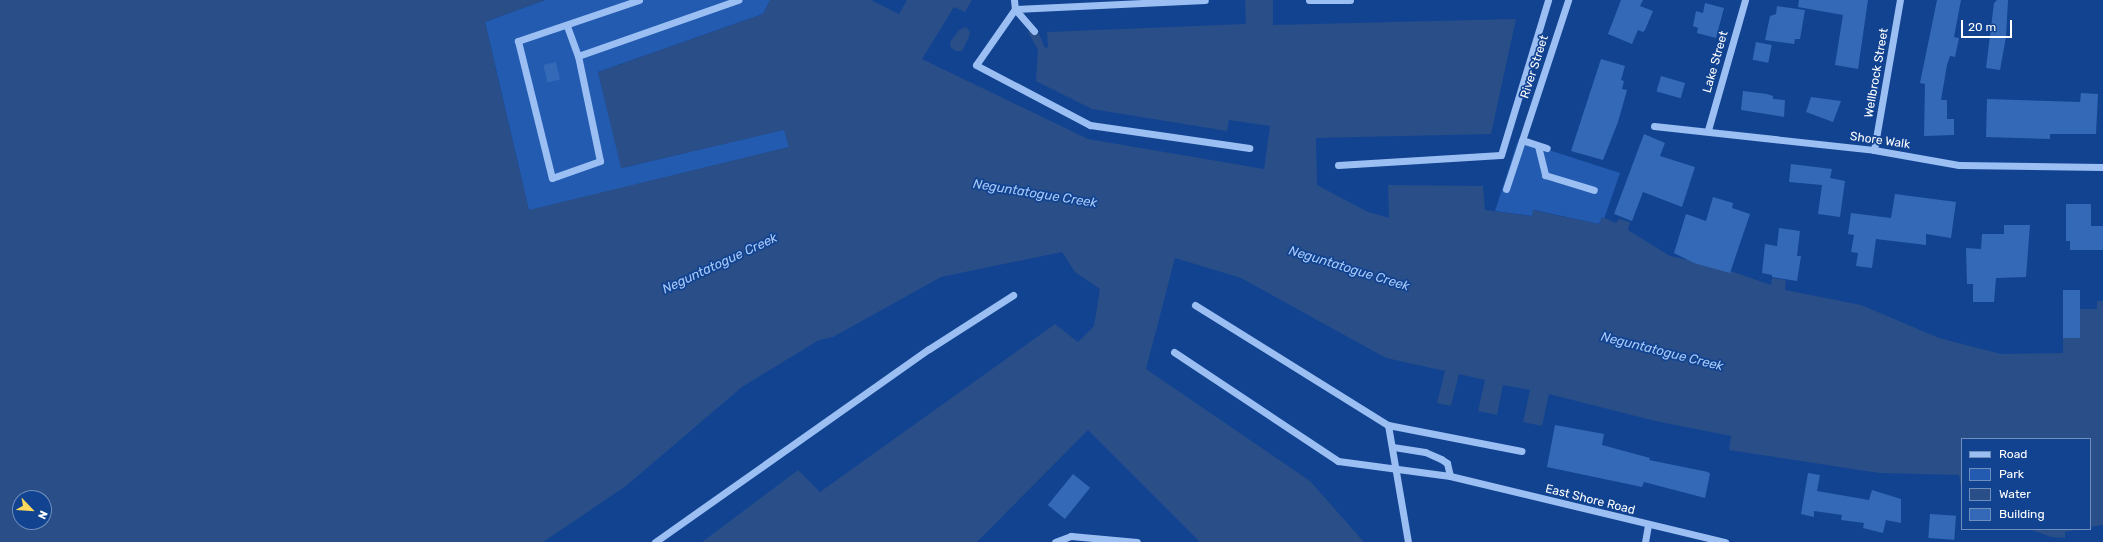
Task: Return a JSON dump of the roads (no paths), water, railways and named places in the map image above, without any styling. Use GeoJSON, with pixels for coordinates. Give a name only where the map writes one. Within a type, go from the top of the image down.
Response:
{"type":"FeatureCollection","features":[{"type":"Feature","properties":{"kind":"street"},"geometry":{"type":"LineString","coordinates":[[567,26],[578,56],[600,161],[552,178],[518,41],[567,26],[639,0]]}},
{"type":"Feature","properties":{"kind":"street"},"geometry":{"type":"LineString","coordinates":[[578,56],[738,0]]}},
{"type":"Feature","properties":{"kind":"street"},"geometry":{"type":"LineString","coordinates":[[1014,0],[1015,9],[1034,31]]}},
{"type":"Feature","properties":{"kind":"street"},"geometry":{"type":"LineString","coordinates":[[1015,9],[1205,0]]}},
{"type":"Feature","properties":{"kind":"street"},"geometry":{"type":"LineString","coordinates":[[1309,0],[1350,0]]}},
{"type":"Feature","properties":{"kind":"street"},"geometry":{"type":"LineString","coordinates":[[1338,165],[1501,155],[1548,0]]}},
{"type":"Feature","properties":{"kind":"street","name":"River Street"},"geometry":{"type":"LineString","coordinates":[[1506,189],[1568,0]]}},
{"type":"Feature","properties":{"kind":"street","name":"Lake Street"},"geometry":{"type":"LineString","coordinates":[[1708,130],[1745,0]]}},
{"type":"Feature","properties":{"kind":"street","name":"Wellbrock Street"},"geometry":{"type":"LineString","coordinates":[[1874,150],[1900,0]]}},
{"type":"Feature","properties":{"kind":"street"},"geometry":{"type":"LineString","coordinates":[[1015,9],[976,65],[1090,125],[1249,148]]}},
{"type":"Feature","properties":{"kind":"street","name":"Shore Walk"},"geometry":{"type":"LineString","coordinates":[[1654,126],[1708,130],[1874,150],[1959,165],[2103,167]]}},
{"type":"Feature","properties":{"kind":"street"},"geometry":{"type":"LineString","coordinates":[[1522,140],[1547,148]]}},
{"type":"Feature","properties":{"kind":"street"},"geometry":{"type":"LineString","coordinates":[[1538,146],[1545,175],[1594,190]]}},
{"type":"Feature","properties":{"kind":"street"},"geometry":{"type":"LineString","coordinates":[[655,542],[929,349],[1013,295]]}},
{"type":"Feature","properties":{"kind":"street"},"geometry":{"type":"LineString","coordinates":[[1195,304],[1388,425],[1522,451]]}},
{"type":"Feature","properties":{"kind":"street","name":"East Shore Road"},"geometry":{"type":"LineString","coordinates":[[1174,352],[1338,461],[1450,476],[1648,525],[1725,542]]}},
{"type":"Feature","properties":{"kind":"street"},"geometry":{"type":"LineString","coordinates":[[1388,425],[1408,542]]}},
{"type":"Feature","properties":{"kind":"street"},"geometry":{"type":"LineString","coordinates":[[1392,447],[1425,452],[1441,459],[1447,463],[1450,476]]}},
{"type":"Feature","properties":{"kind":"street"},"geometry":{"type":"LineString","coordinates":[[1645,542],[1648,525]]}},
{"type":"Feature","properties":{"kind":"street"},"geometry":{"type":"LineString","coordinates":[[1055,542],[1071,536],[1137,542]]}},
{"type":"Feature","properties":{"kind":"water","name":"Neguntatogue Creek"},"geometry":{"type":"Polygon","coordinates":[[[0,0],[545,0],[485,22],[529,210],[789,147],[784,130],[621,168],[598,72],[763,14],[770,0],[871,0],[899,14],[907,0],[972,0],[965,12],[954,7],[922,59],[1088,139],[1264,169],[1270,126],[1229,120],[1227,131],[1092,109],[1036,81],[1038,50],[1028,32],[1037,29],[1045,48],[1048,47],[1047,32],[1246,24],[1245,0],[1273,0],[1273,25],[1516,19],[1491,134],[1316,138],[1317,185],[1368,212],[1389,218],[1388,185],[1483,186],[1485,210],[1532,216],[1533,210],[1599,224],[1602,217],[1616,223],[1619,219],[1630,222],[1628,230],[1670,256],[1722,268],[1771,285],[1772,278],[1786,280],[1785,290],[1861,305],[1939,338],[2001,354],[2063,353],[2063,337],[2079,309],[2097,309],[2097,301],[2103,301],[2103,525],[2091,527],[2091,438],[1961,438],[1961,488],[1959,475],[1879,473],[1729,450],[1731,436],[1655,421],[1549,394],[1542,426],[1523,422],[1530,390],[1503,385],[1497,415],[1478,411],[1485,380],[1459,374],[1451,406],[1437,403],[1445,371],[1386,358],[1241,278],[1175,258],[1146,369],[1310,481],[1364,542],[1200,542],[1088,430],[977,542],[702,542],[798,470],[820,492],[1055,324],[1078,342],[1094,326],[1100,289],[1075,272],[1062,252],[941,277],[833,337],[819,340],[742,387],[626,486],[543,542],[0,542],[0,0]]]}},
{"type":"Feature","properties":{"kind":"water"},"geometry":{"type":"Polygon","coordinates":[[[966,27],[970,32],[969,37],[962,51],[956,51],[951,48],[950,42],[959,30],[966,27]]]}},
{"type":"Feature","properties":{"kind":"water"},"geometry":{"type":"Polygon","coordinates":[[[2032,530],[2076,530],[2065,532],[2065,538],[2051,537],[2032,530]]]}}]}
